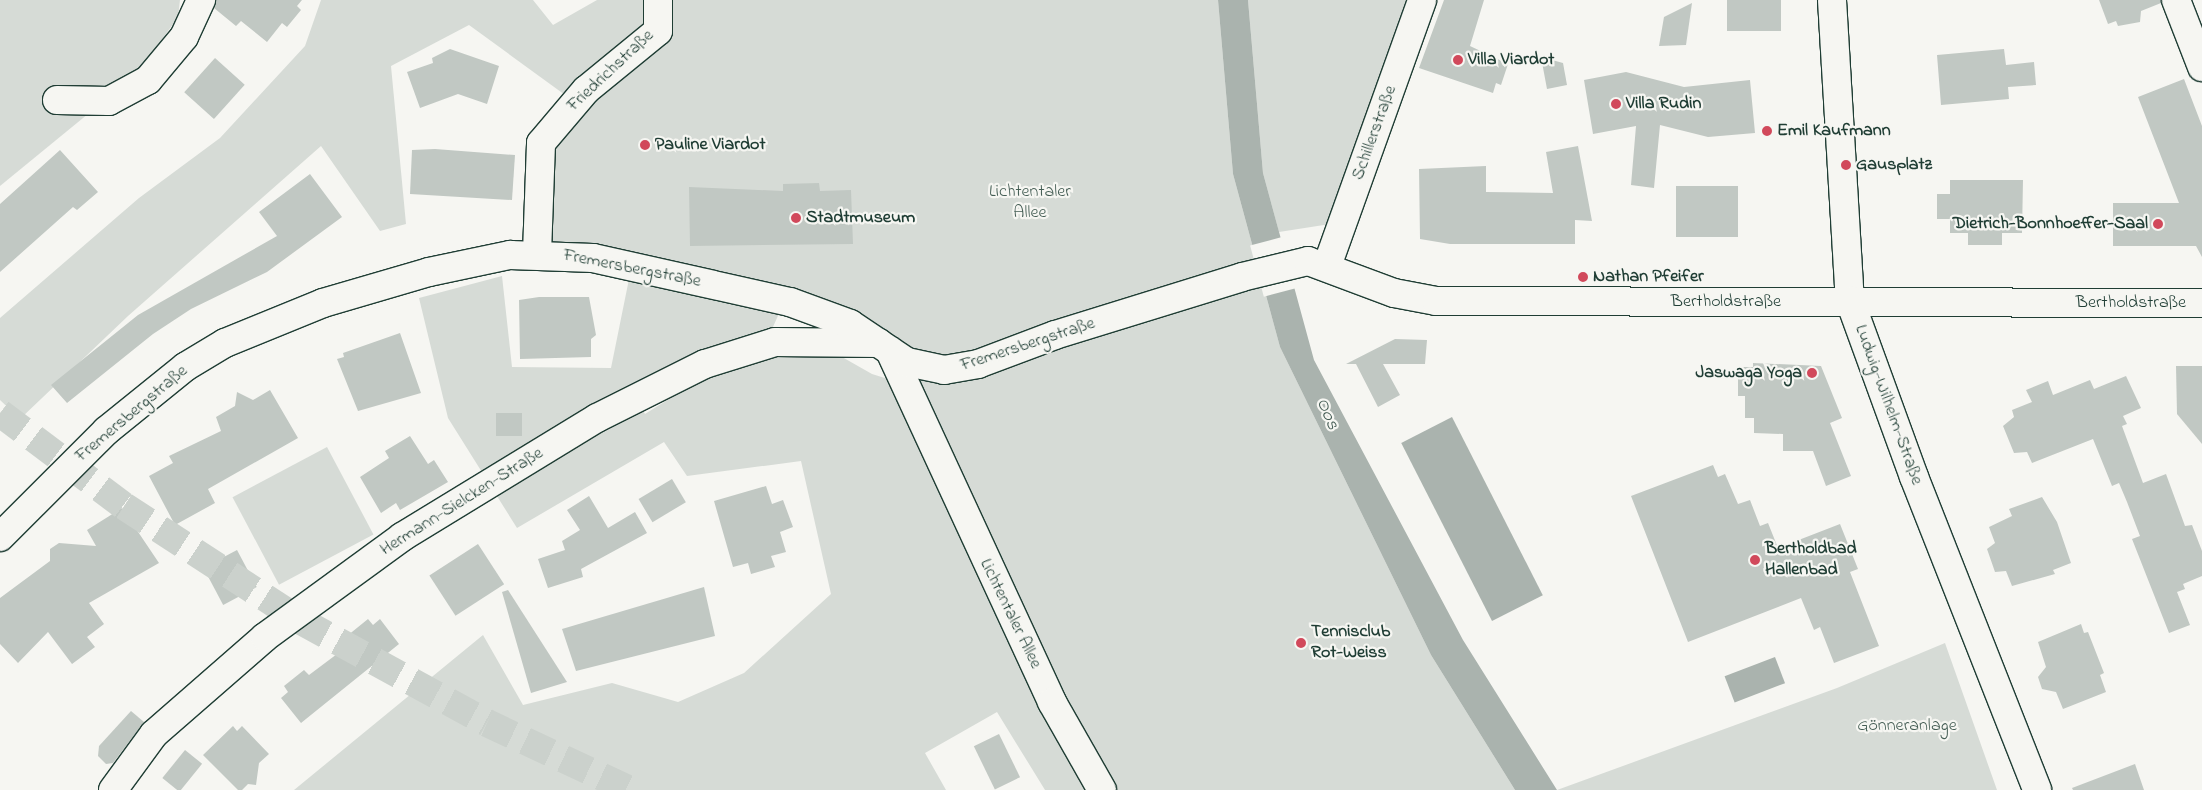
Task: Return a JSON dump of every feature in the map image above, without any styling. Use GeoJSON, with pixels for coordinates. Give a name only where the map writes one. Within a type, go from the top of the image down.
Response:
{"type":"FeatureCollection","features":[{"type":"Feature","properties":{"kind":"street"},"geometry":{"type":"LineString","coordinates":[[57,100],[109,100],[148,80],[184,37],[201,0]]}},
{"type":"Feature","properties":{"kind":"street","name":"Friedrichstraße"},"geometry":{"type":"LineString","coordinates":[[538,253],[541,143],[586,90],[658,31],[658,0]]}},
{"type":"Feature","properties":{"kind":"street","name":"Schillerstraße"},"geometry":{"type":"LineString","coordinates":[[1327,266],[1422,0]]}},
{"type":"Feature","properties":{"kind":"street","name":"Ludwig-Wilhelm-Straße"},"geometry":{"type":"LineString","coordinates":[[1832,0],[1850,301],[1914,477],[2037,790]]}},
{"type":"Feature","properties":{"kind":"street"},"geometry":{"type":"LineString","coordinates":[[2176,0],[2202,67]]}},
{"type":"Feature","properties":{"kind":"street","name":"Fremersbergstraße"},"geometry":{"type":"LineString","coordinates":[[0,537],[106,431],[185,367],[225,343],[323,303],[429,272],[478,260],[538,253],[593,258],[790,302],[850,324],[884,347],[929,369],[960,368],[1258,272]]}},
{"type":"Feature","properties":{"kind":"street","name":"Bertholdstraße"},"geometry":{"type":"LineString","coordinates":[[1258,272],[1289,263],[1308,261],[1327,266],[1394,293],[1436,301],[2202,303]]}},
{"type":"Feature","properties":{"kind":"street","name":"Hermann-Sielcken-Straße"},"geometry":{"type":"LineString","coordinates":[[113,790],[154,734],[265,637],[402,537],[597,418],[705,364],[776,342],[884,347]]}},
{"type":"Feature","properties":{"kind":"street","name":"Lichtentaler Allee"},"geometry":{"type":"LineString","coordinates":[[884,347],[1052,702],[1102,790]]}},
{"type":"Feature","properties":{"kind":"green space"},"geometry":{"type":"Polygon","coordinates":[[[0,0],[180,0],[178,17],[138,73],[0,186],[0,0]]]}},
{"type":"Feature","properties":{"kind":"green space"},"geometry":{"type":"Polygon","coordinates":[[[321,0],[533,0],[553,25],[597,0],[653,0],[655,29],[572,100],[469,25],[391,66],[406,224],[380,231],[321,146],[128,316],[20,419],[0,400],[0,318],[139,198],[220,138],[305,46],[321,0]]]}},
{"type":"Feature","properties":{"kind":"green space","name":"Lichtentaler Allee"},"geometry":{"type":"Polygon","coordinates":[[[658,0],[1218,0],[1233,174],[1280,347],[1431,655],[1515,790],[1045,790],[997,712],[925,753],[946,790],[294,790],[483,635],[523,705],[612,683],[678,702],[744,673],[831,594],[801,461],[687,476],[664,442],[517,528],[448,418],[419,298],[502,276],[512,367],[611,368],[629,279],[781,309],[768,338],[632,392],[645,414],[709,374],[774,354],[835,353],[872,374],[904,384],[850,324],[537,253],[541,143],[657,31],[658,0]]]}},
{"type":"Feature","properties":{"kind":"green space"},"geometry":{"type":"Polygon","coordinates":[[[1248,0],[1422,0],[1343,222],[1279,232],[1263,173],[1248,0]]]}},
{"type":"Feature","properties":{"kind":"green space"},"geometry":{"type":"Polygon","coordinates":[[[327,447],[373,534],[279,585],[233,497],[327,447]]]}},
{"type":"Feature","properties":{"kind":"green space","name":"Gönneranlage"},"geometry":{"type":"Polygon","coordinates":[[[1945,643],[1997,790],[1557,790],[1837,688],[1945,643]]]}},
{"type":"Feature","properties":{"kind":"water","name":"Oos"},"geometry":{"type":"Polygon","coordinates":[[[1218,0],[1248,0],[1263,173],[1314,360],[1463,640],[1557,790],[1515,790],[1431,655],[1280,347],[1233,174],[1218,0]]]}},
{"type":"Feature","properties":{"kind":"water"},"geometry":{"type":"Polygon","coordinates":[[[1452,417],[1543,595],[1492,621],[1401,443],[1452,417]]]}},
{"type":"Feature","properties":{"kind":"water"},"geometry":{"type":"Polygon","coordinates":[[[1775,657],[1785,683],[1735,702],[1725,676],[1775,657]]]}},
{"type":"Feature","properties":{"kind":"pier"},"geometry":{"type":"Polygon","coordinates":[[[1282,237],[1296,288],[1264,297],[1250,246],[1282,237]]]}},
{"type":"Feature","properties":{"kind":"building"},"geometry":{"type":"Polygon","coordinates":[[[216,0],[302,0],[297,6],[301,10],[287,27],[282,23],[267,42],[241,21],[236,26],[214,8],[216,0]]]}},
{"type":"Feature","properties":{"kind":"building","name":"Villa Viardot"},"geometry":{"type":"Polygon","coordinates":[[[1444,0],[1484,0],[1470,46],[1508,64],[1501,85],[1496,83],[1493,93],[1419,68],[1444,0]]]}},
{"type":"Feature","properties":{"kind":"building"},"geometry":{"type":"Polygon","coordinates":[[[1727,0],[1781,0],[1781,31],[1727,31],[1727,0]]]}},
{"type":"Feature","properties":{"kind":"building"},"geometry":{"type":"Polygon","coordinates":[[[2099,0],[2161,0],[2161,3],[2141,11],[2140,22],[2118,26],[2116,21],[2108,24],[2099,0]]]}},
{"type":"Feature","properties":{"kind":"building"},"geometry":{"type":"Polygon","coordinates":[[[1692,3],[1686,45],[1659,46],[1664,17],[1692,3]]]}},
{"type":"Feature","properties":{"kind":"building"},"geometry":{"type":"Polygon","coordinates":[[[450,49],[499,66],[487,104],[458,94],[420,108],[407,72],[433,63],[432,58],[450,49]]]}},
{"type":"Feature","properties":{"kind":"building"},"geometry":{"type":"Polygon","coordinates":[[[2004,49],[2006,65],[2034,62],[2036,85],[2008,87],[2009,99],[1941,105],[1937,55],[2004,49]]]}},
{"type":"Feature","properties":{"kind":"building"},"geometry":{"type":"Polygon","coordinates":[[[1541,57],[1563,63],[1567,85],[1547,89],[1541,57]]]}},
{"type":"Feature","properties":{"kind":"building"},"geometry":{"type":"Polygon","coordinates":[[[215,58],[245,85],[214,119],[184,92],[215,58]]]}},
{"type":"Feature","properties":{"kind":"building"},"geometry":{"type":"Polygon","coordinates":[[[1626,72],[1684,87],[1750,80],[1755,133],[1708,137],[1660,125],[1654,188],[1631,185],[1636,126],[1593,134],[1584,80],[1626,72]]]}},
{"type":"Feature","properties":{"kind":"building"},"geometry":{"type":"Polygon","coordinates":[[[2184,79],[2202,126],[2202,257],[2196,246],[2113,246],[2113,203],[2179,203],[2138,97],[2184,79]]]}},
{"type":"Feature","properties":{"kind":"building"},"geometry":{"type":"Polygon","coordinates":[[[1578,146],[1592,221],[1575,220],[1575,244],[1450,244],[1420,239],[1419,169],[1486,166],[1486,192],[1553,193],[1546,152],[1578,146]]]}},
{"type":"Feature","properties":{"kind":"building"},"geometry":{"type":"Polygon","coordinates":[[[435,149],[515,155],[512,200],[410,194],[412,150],[435,149]]]}},
{"type":"Feature","properties":{"kind":"building"},"geometry":{"type":"Polygon","coordinates":[[[60,150],[98,192],[77,210],[73,207],[0,272],[0,204],[60,150]]]}},
{"type":"Feature","properties":{"kind":"building"},"geometry":{"type":"Polygon","coordinates":[[[310,174],[342,217],[267,272],[191,309],[153,334],[67,403],[51,385],[138,315],[277,236],[259,212],[310,174]]]}},
{"type":"Feature","properties":{"kind":"building"},"geometry":{"type":"Polygon","coordinates":[[[1950,180],[2023,180],[2022,233],[2002,233],[2002,245],[1968,245],[1968,233],[1950,233],[1950,219],[1937,219],[1937,194],[1950,194],[1950,180]]]}},
{"type":"Feature","properties":{"kind":"building","name":"Stadtmuseum"},"geometry":{"type":"Polygon","coordinates":[[[819,183],[820,191],[851,190],[853,244],[690,246],[689,187],[783,191],[783,184],[819,183]]]}},
{"type":"Feature","properties":{"kind":"building"},"geometry":{"type":"Polygon","coordinates":[[[1676,186],[1738,186],[1738,237],[1676,237],[1676,186]]]}},
{"type":"Feature","properties":{"kind":"building"},"geometry":{"type":"Polygon","coordinates":[[[539,297],[589,297],[596,335],[591,339],[591,357],[520,359],[519,300],[539,297]]]}},
{"type":"Feature","properties":{"kind":"building"},"geometry":{"type":"Polygon","coordinates":[[[400,333],[421,393],[358,411],[337,359],[344,357],[343,353],[400,333]]]}},
{"type":"Feature","properties":{"kind":"building"},"geometry":{"type":"Polygon","coordinates":[[[1395,339],[1427,340],[1425,364],[1383,364],[1400,395],[1378,407],[1356,364],[1346,364],[1395,339]]]}},
{"type":"Feature","properties":{"kind":"building"},"geometry":{"type":"Polygon","coordinates":[[[1753,363],[1821,366],[1842,418],[1830,423],[1851,476],[1826,486],[1813,451],[1783,451],[1783,434],[1754,433],[1754,418],[1745,418],[1745,396],[1738,396],[1738,367],[1753,367],[1753,363]]]}},
{"type":"Feature","properties":{"kind":"building"},"geometry":{"type":"Polygon","coordinates":[[[2176,366],[2202,366],[2202,444],[2177,414],[2176,366]]]}},
{"type":"Feature","properties":{"kind":"building"},"geometry":{"type":"Polygon","coordinates":[[[2126,376],[2141,408],[2123,416],[2127,424],[2122,426],[2143,483],[2166,474],[2185,526],[2192,525],[2202,551],[2202,576],[2183,584],[2185,589],[2177,592],[2190,625],[2169,633],[2132,539],[2140,536],[2127,502],[2119,483],[2112,486],[2093,439],[2032,463],[2027,452],[2014,453],[2003,426],[2014,417],[2012,410],[2032,402],[2026,390],[2048,381],[2053,395],[2090,380],[2094,389],[2126,376]]]}},
{"type":"Feature","properties":{"kind":"building"},"geometry":{"type":"Polygon","coordinates":[[[270,390],[298,438],[208,489],[215,503],[175,525],[149,476],[173,463],[169,456],[221,431],[216,417],[235,406],[237,392],[253,400],[270,390]]]}},
{"type":"Feature","properties":{"kind":"building"},"geometry":{"type":"Polygon","coordinates":[[[496,413],[522,413],[522,436],[496,436],[496,413]]]}},
{"type":"Feature","properties":{"kind":"building"},"geometry":{"type":"Polygon","coordinates":[[[410,436],[428,464],[434,460],[448,482],[400,510],[396,503],[381,513],[360,477],[389,458],[385,451],[410,436]]]}},
{"type":"Feature","properties":{"kind":"building","name":"Bertholdbad Hallenbad"},"geometry":{"type":"Polygon","coordinates":[[[1713,465],[1718,477],[1725,474],[1738,504],[1750,500],[1760,526],[1768,523],[1778,548],[1840,524],[1858,569],[1850,572],[1879,646],[1834,663],[1820,627],[1814,630],[1801,598],[1688,642],[1631,496],[1713,465]]]}},
{"type":"Feature","properties":{"kind":"building"},"geometry":{"type":"Polygon","coordinates":[[[672,479],[686,502],[652,522],[639,499],[672,479]]]}},
{"type":"Feature","properties":{"kind":"building"},"geometry":{"type":"Polygon","coordinates":[[[766,486],[772,504],[783,500],[793,527],[780,532],[786,552],[771,556],[775,567],[751,574],[748,563],[733,567],[714,501],[766,486]]]}},
{"type":"Feature","properties":{"kind":"building"},"geometry":{"type":"Polygon","coordinates":[[[589,496],[608,528],[635,512],[647,533],[581,569],[583,577],[548,588],[538,559],[565,550],[562,541],[580,530],[567,510],[589,496]]]}},
{"type":"Feature","properties":{"kind":"building"},"geometry":{"type":"Polygon","coordinates":[[[2042,497],[2057,522],[2071,563],[2053,570],[2055,574],[2012,586],[2006,571],[1995,572],[1987,549],[1995,543],[1989,527],[2012,516],[2009,509],[2042,497]]]}},
{"type":"Feature","properties":{"kind":"building"},"geometry":{"type":"Polygon","coordinates":[[[122,508],[159,563],[89,603],[104,624],[87,637],[95,647],[72,664],[48,632],[18,663],[0,644],[0,598],[50,561],[50,549],[59,543],[96,546],[87,530],[122,508]]]}},
{"type":"Feature","properties":{"kind":"building"},"geometry":{"type":"Polygon","coordinates":[[[478,544],[504,584],[455,616],[429,576],[478,544]]]}},
{"type":"Feature","properties":{"kind":"building"},"geometry":{"type":"Polygon","coordinates":[[[237,550],[257,587],[223,605],[203,568],[237,550]]]}},
{"type":"Feature","properties":{"kind":"building"},"geometry":{"type":"Polygon","coordinates":[[[704,587],[715,636],[576,671],[562,629],[704,587]]]}},
{"type":"Feature","properties":{"kind":"building"},"geometry":{"type":"Polygon","coordinates":[[[508,590],[567,682],[531,693],[502,592],[508,590]]]}},
{"type":"Feature","properties":{"kind":"building"},"geometry":{"type":"Polygon","coordinates":[[[368,619],[373,625],[380,619],[399,644],[301,723],[281,698],[288,692],[284,686],[304,670],[309,675],[345,648],[351,641],[347,636],[368,619]]]}},
{"type":"Feature","properties":{"kind":"building"},"geometry":{"type":"Polygon","coordinates":[[[2081,624],[2084,633],[2088,632],[2104,673],[2100,675],[2106,692],[2063,709],[2056,692],[2042,689],[2038,677],[2046,667],[2038,642],[2081,624]]]}},
{"type":"Feature","properties":{"kind":"building"},"geometry":{"type":"Polygon","coordinates":[[[131,711],[144,722],[113,763],[106,764],[98,756],[99,746],[131,711]]]}},
{"type":"Feature","properties":{"kind":"building"},"geometry":{"type":"Polygon","coordinates":[[[233,726],[237,731],[242,726],[269,754],[259,763],[256,785],[248,784],[242,790],[238,790],[203,755],[233,726]]]}},
{"type":"Feature","properties":{"kind":"building"},"geometry":{"type":"Polygon","coordinates":[[[999,734],[1020,777],[995,789],[974,746],[999,734]]]}},
{"type":"Feature","properties":{"kind":"building"},"geometry":{"type":"Polygon","coordinates":[[[185,750],[202,764],[181,790],[177,790],[162,778],[185,750]]]}},
{"type":"Feature","properties":{"kind":"building"},"geometry":{"type":"Polygon","coordinates":[[[2135,764],[2144,790],[2073,790],[2072,788],[2135,764]]]}},
{"type":"Feature","properties":{"kind":"tunnel"},"geometry":{"type":"LineString","coordinates":[[0,413],[124,506],[301,621],[487,723],[630,790]]}},
{"type":"Feature","properties":{"kind":"place","name":"Villa Viardot"},"geometry":{"type":"Point","coordinates":[1458,60]}},
{"type":"Feature","properties":{"kind":"place","name":"Villa Rudin"},"geometry":{"type":"Point","coordinates":[1616,104]}},
{"type":"Feature","properties":{"kind":"place","name":"Emil Kaufmann"},"geometry":{"type":"Point","coordinates":[1767,131]}},
{"type":"Feature","properties":{"kind":"place","name":"Pauline Viardot"},"geometry":{"type":"Point","coordinates":[645,145]}},
{"type":"Feature","properties":{"kind":"place","name":"Gausplatz"},"geometry":{"type":"Point","coordinates":[1846,165]}},
{"type":"Feature","properties":{"kind":"place","name":"Stadtmuseum"},"geometry":{"type":"Point","coordinates":[796,218]}},
{"type":"Feature","properties":{"kind":"place","name":"Dietrich-Bonnhoeffer-Saal"},"geometry":{"type":"Point","coordinates":[2158,224]}},
{"type":"Feature","properties":{"kind":"place","name":"Nathan Pfeifer"},"geometry":{"type":"Point","coordinates":[1583,277]}},
{"type":"Feature","properties":{"kind":"place","name":"Jaswaga Yoga"},"geometry":{"type":"Point","coordinates":[1812,373]}},
{"type":"Feature","properties":{"kind":"place","name":"Bertholdbad Hallenbad"},"geometry":{"type":"Point","coordinates":[1755,560]}},
{"type":"Feature","properties":{"kind":"place","name":"Tennisclub Rot-Weiss"},"geometry":{"type":"Point","coordinates":[1301,643]}}]}
